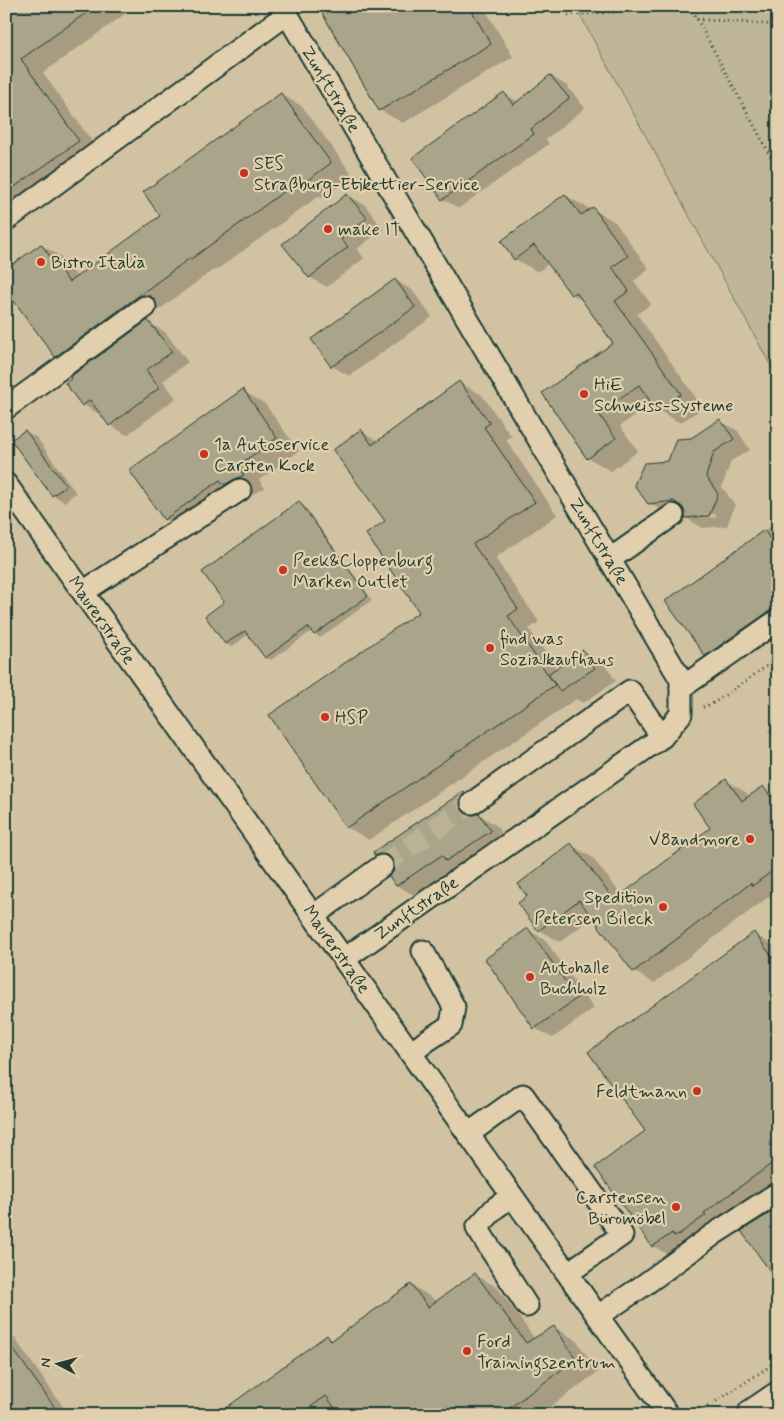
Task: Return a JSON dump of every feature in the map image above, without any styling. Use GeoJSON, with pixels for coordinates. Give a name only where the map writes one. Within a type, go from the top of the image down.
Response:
{"type":"FeatureCollection","features":[{"type":"Feature","properties":{"kind":"street","name":"Zunftstraße"},"geometry":{"type":"LineString","coordinates":[[6,220],[284,10],[681,680],[681,714],[662,738],[344,958]]}},
{"type":"Feature","properties":{"kind":"street"},"geometry":{"type":"LineString","coordinates":[[6,408],[145,308]]}},
{"type":"Feature","properties":{"kind":"street","name":"Maurerstraße"},"geometry":{"type":"LineString","coordinates":[[6,484],[668,1415]]}},
{"type":"Feature","properties":{"kind":"street"},"geometry":{"type":"LineString","coordinates":[[83,592],[240,490]]}},
{"type":"Feature","properties":{"kind":"street"},"geometry":{"type":"LineString","coordinates":[[610,560],[673,515]]}},
{"type":"Feature","properties":{"kind":"street"},"geometry":{"type":"LineString","coordinates":[[681,688],[778,620]]}},
{"type":"Feature","properties":{"kind":"street"},"geometry":{"type":"LineString","coordinates":[[472,803],[630,691],[662,738]]}},
{"type":"Feature","properties":{"kind":"street"},"geometry":{"type":"LineString","coordinates":[[313,916],[382,866]]}},
{"type":"Feature","properties":{"kind":"street"},"geometry":{"type":"LineString","coordinates":[[411,1053],[451,1024],[454,1007],[423,951]]}},
{"type":"Feature","properties":{"kind":"street"},"geometry":{"type":"LineString","coordinates":[[468,1134],[523,1095],[529,1103],[622,1235],[568,1274]]}},
{"type":"Feature","properties":{"kind":"street"},"geometry":{"type":"LineString","coordinates":[[598,1316],[714,1234],[778,1193]]}},
{"type":"Feature","properties":{"kind":"street"},"geometry":{"type":"LineString","coordinates":[[512,1196],[495,1208],[477,1228],[527,1306]]}},
{"type":"Feature","properties":{"kind":"street"},"geometry":{"type":"LineString","coordinates":[[753,1415],[750,1411],[778,1392]]}},
{"type":"Feature","properties":{"kind":"path"},"geometry":{"type":"LineString","coordinates":[[564,6],[568,15],[689,6],[778,170]]}},
{"type":"Feature","properties":{"kind":"path"},"geometry":{"type":"LineString","coordinates":[[697,19],[778,25]]}},
{"type":"Feature","properties":{"kind":"path"},"geometry":{"type":"LineString","coordinates":[[681,714],[714,703],[778,658]]}},
{"type":"Feature","properties":{"kind":"path"},"geometry":{"type":"LineString","coordinates":[[695,1415],[778,1361]]}},
{"type":"Feature","properties":{"kind":"shaded area"},"geometry":{"type":"Polygon","coordinates":[[[6,6],[575,6],[778,379],[778,1415],[6,1415],[6,6]]]}},
{"type":"Feature","properties":{"kind":"shaded area"},"geometry":{"type":"Polygon","coordinates":[[[575,6],[778,6],[778,379],[575,6]]]}},
{"type":"Feature","properties":{"kind":"building"},"geometry":{"type":"Polygon","coordinates":[[[6,6],[96,6],[21,59],[79,141],[6,193],[6,6]]]}},
{"type":"Feature","properties":{"kind":"building"},"geometry":{"type":"Polygon","coordinates":[[[318,6],[469,6],[491,44],[379,111],[318,6]]]}},
{"type":"Feature","properties":{"kind":"building"},"geometry":{"type":"Polygon","coordinates":[[[550,75],[569,98],[531,129],[534,134],[442,200],[412,158],[504,92],[513,105],[550,75]]]}},
{"type":"Feature","properties":{"kind":"building"},"geometry":{"type":"Polygon","coordinates":[[[281,93],[331,163],[300,186],[297,182],[55,357],[6,290],[6,269],[41,244],[69,282],[160,216],[143,192],[281,93]]]}},
{"type":"Feature","properties":{"kind":"building","name":"make IT"},"geometry":{"type":"Polygon","coordinates":[[[347,194],[367,218],[341,239],[348,247],[309,278],[282,244],[347,194]]]}},
{"type":"Feature","properties":{"kind":"building"},"geometry":{"type":"Polygon","coordinates":[[[565,194],[581,215],[593,207],[628,256],[612,267],[629,291],[615,301],[681,394],[657,411],[639,385],[598,413],[616,438],[587,459],[542,393],[613,343],[576,292],[571,295],[534,245],[514,260],[501,241],[565,194]]]}},
{"type":"Feature","properties":{"kind":"building"},"geometry":{"type":"Polygon","coordinates":[[[395,279],[415,307],[331,367],[311,339],[395,279]]]}},
{"type":"Feature","properties":{"kind":"building"},"geometry":{"type":"Polygon","coordinates":[[[148,320],[172,352],[146,370],[159,388],[109,426],[90,400],[82,406],[65,383],[71,379],[70,377],[148,320]]]}},
{"type":"Feature","properties":{"kind":"building"},"geometry":{"type":"Polygon","coordinates":[[[459,381],[490,423],[484,427],[535,502],[473,544],[518,609],[508,616],[555,685],[346,828],[269,715],[419,612],[366,534],[385,521],[333,450],[361,429],[372,445],[459,381]]]}},
{"type":"Feature","properties":{"kind":"building"},"geometry":{"type":"Polygon","coordinates":[[[243,389],[277,438],[237,466],[244,475],[224,485],[220,480],[164,520],[129,470],[243,389]]]}},
{"type":"Feature","properties":{"kind":"building"},"geometry":{"type":"Polygon","coordinates":[[[720,419],[734,439],[714,452],[706,476],[718,494],[709,516],[685,518],[683,508],[674,501],[648,504],[634,485],[644,463],[668,461],[676,439],[691,438],[720,419]]]}},
{"type":"Feature","properties":{"kind":"building"},"geometry":{"type":"Polygon","coordinates":[[[25,430],[66,486],[52,496],[11,440],[25,430]]]}},
{"type":"Feature","properties":{"kind":"building"},"geometry":{"type":"Polygon","coordinates":[[[299,501],[368,596],[314,635],[308,627],[265,658],[245,631],[225,644],[205,616],[224,602],[202,572],[299,501]]]}},
{"type":"Feature","properties":{"kind":"building"},"geometry":{"type":"Polygon","coordinates":[[[764,530],[778,550],[778,608],[771,610],[705,656],[665,601],[764,530]]]}},
{"type":"Feature","properties":{"kind":"building"},"geometry":{"type":"Polygon","coordinates":[[[583,650],[595,668],[560,691],[548,674],[583,650]]]}},
{"type":"Feature","properties":{"kind":"building"},"geometry":{"type":"Polygon","coordinates":[[[726,779],[742,801],[763,786],[771,797],[778,792],[778,867],[752,886],[751,883],[633,972],[579,900],[538,931],[518,903],[527,896],[518,884],[571,843],[614,900],[710,828],[693,804],[726,779]]]}},
{"type":"Feature","properties":{"kind":"building"},"geometry":{"type":"Polygon","coordinates":[[[464,791],[465,793],[461,797],[460,804],[462,810],[467,814],[474,815],[479,813],[491,831],[446,861],[442,855],[396,886],[389,876],[394,871],[392,859],[387,854],[375,856],[373,852],[464,791]]]}},
{"type":"Feature","properties":{"kind":"building"},"geometry":{"type":"Polygon","coordinates":[[[528,928],[577,998],[534,1029],[485,959],[528,928]]]}},
{"type":"Feature","properties":{"kind":"building","name":"Feldtmann"},"geometry":{"type":"Polygon","coordinates":[[[754,932],[778,965],[778,1159],[704,1213],[706,1215],[675,1237],[672,1233],[652,1247],[595,1167],[645,1131],[588,1052],[754,932]]]}},
{"type":"Feature","properties":{"kind":"building"},"geometry":{"type":"Polygon","coordinates":[[[778,1208],[778,1282],[741,1231],[778,1208]]]}},
{"type":"Feature","properties":{"kind":"building","name":"Ford Trainingszentrum"},"geometry":{"type":"Polygon","coordinates":[[[475,1273],[526,1343],[554,1326],[576,1359],[500,1415],[340,1415],[326,1396],[299,1415],[216,1415],[327,1335],[331,1341],[411,1284],[428,1307],[475,1273]]]}},
{"type":"Feature","properties":{"kind":"building"},"geometry":{"type":"Polygon","coordinates":[[[6,1339],[60,1415],[6,1415],[6,1339]]]}},
{"type":"Feature","properties":{"kind":"tunnel"},"geometry":{"type":"LineString","coordinates":[[382,866],[472,803]]}},
{"type":"Feature","properties":{"kind":"place","name":"SES Straßburg-Etikettier-Service"},"geometry":{"type":"Point","coordinates":[244,173]}},
{"type":"Feature","properties":{"kind":"place","name":"make IT"},"geometry":{"type":"Point","coordinates":[328,229]}},
{"type":"Feature","properties":{"kind":"place","name":"Bistro Italia"},"geometry":{"type":"Point","coordinates":[41,262]}},
{"type":"Feature","properties":{"kind":"place","name":"HiE Schweiss-Systeme"},"geometry":{"type":"Point","coordinates":[584,394]}},
{"type":"Feature","properties":{"kind":"place","name":"1a Autoservice Carsten Kock"},"geometry":{"type":"Point","coordinates":[204,454]}},
{"type":"Feature","properties":{"kind":"place","name":"Peek&Cloppenburg Marken Outlet"},"geometry":{"type":"Point","coordinates":[283,570]}},
{"type":"Feature","properties":{"kind":"place","name":"find was Sozialkaufhaus"},"geometry":{"type":"Point","coordinates":[490,648]}},
{"type":"Feature","properties":{"kind":"place","name":"HSP"},"geometry":{"type":"Point","coordinates":[325,717]}},
{"type":"Feature","properties":{"kind":"place","name":"V8andmore"},"geometry":{"type":"Point","coordinates":[750,839]}},
{"type":"Feature","properties":{"kind":"place","name":"Spedition Petersen Bileck"},"geometry":{"type":"Point","coordinates":[663,907]}},
{"type":"Feature","properties":{"kind":"place","name":"Autohalle Buchholz"},"geometry":{"type":"Point","coordinates":[530,977]}},
{"type":"Feature","properties":{"kind":"place","name":"Feldtmann"},"geometry":{"type":"Point","coordinates":[697,1091]}},
{"type":"Feature","properties":{"kind":"place","name":"Carstensen Büromöbel"},"geometry":{"type":"Point","coordinates":[676,1207]}},
{"type":"Feature","properties":{"kind":"place","name":"Ford Trainingszentrum"},"geometry":{"type":"Point","coordinates":[467,1351]}}]}
